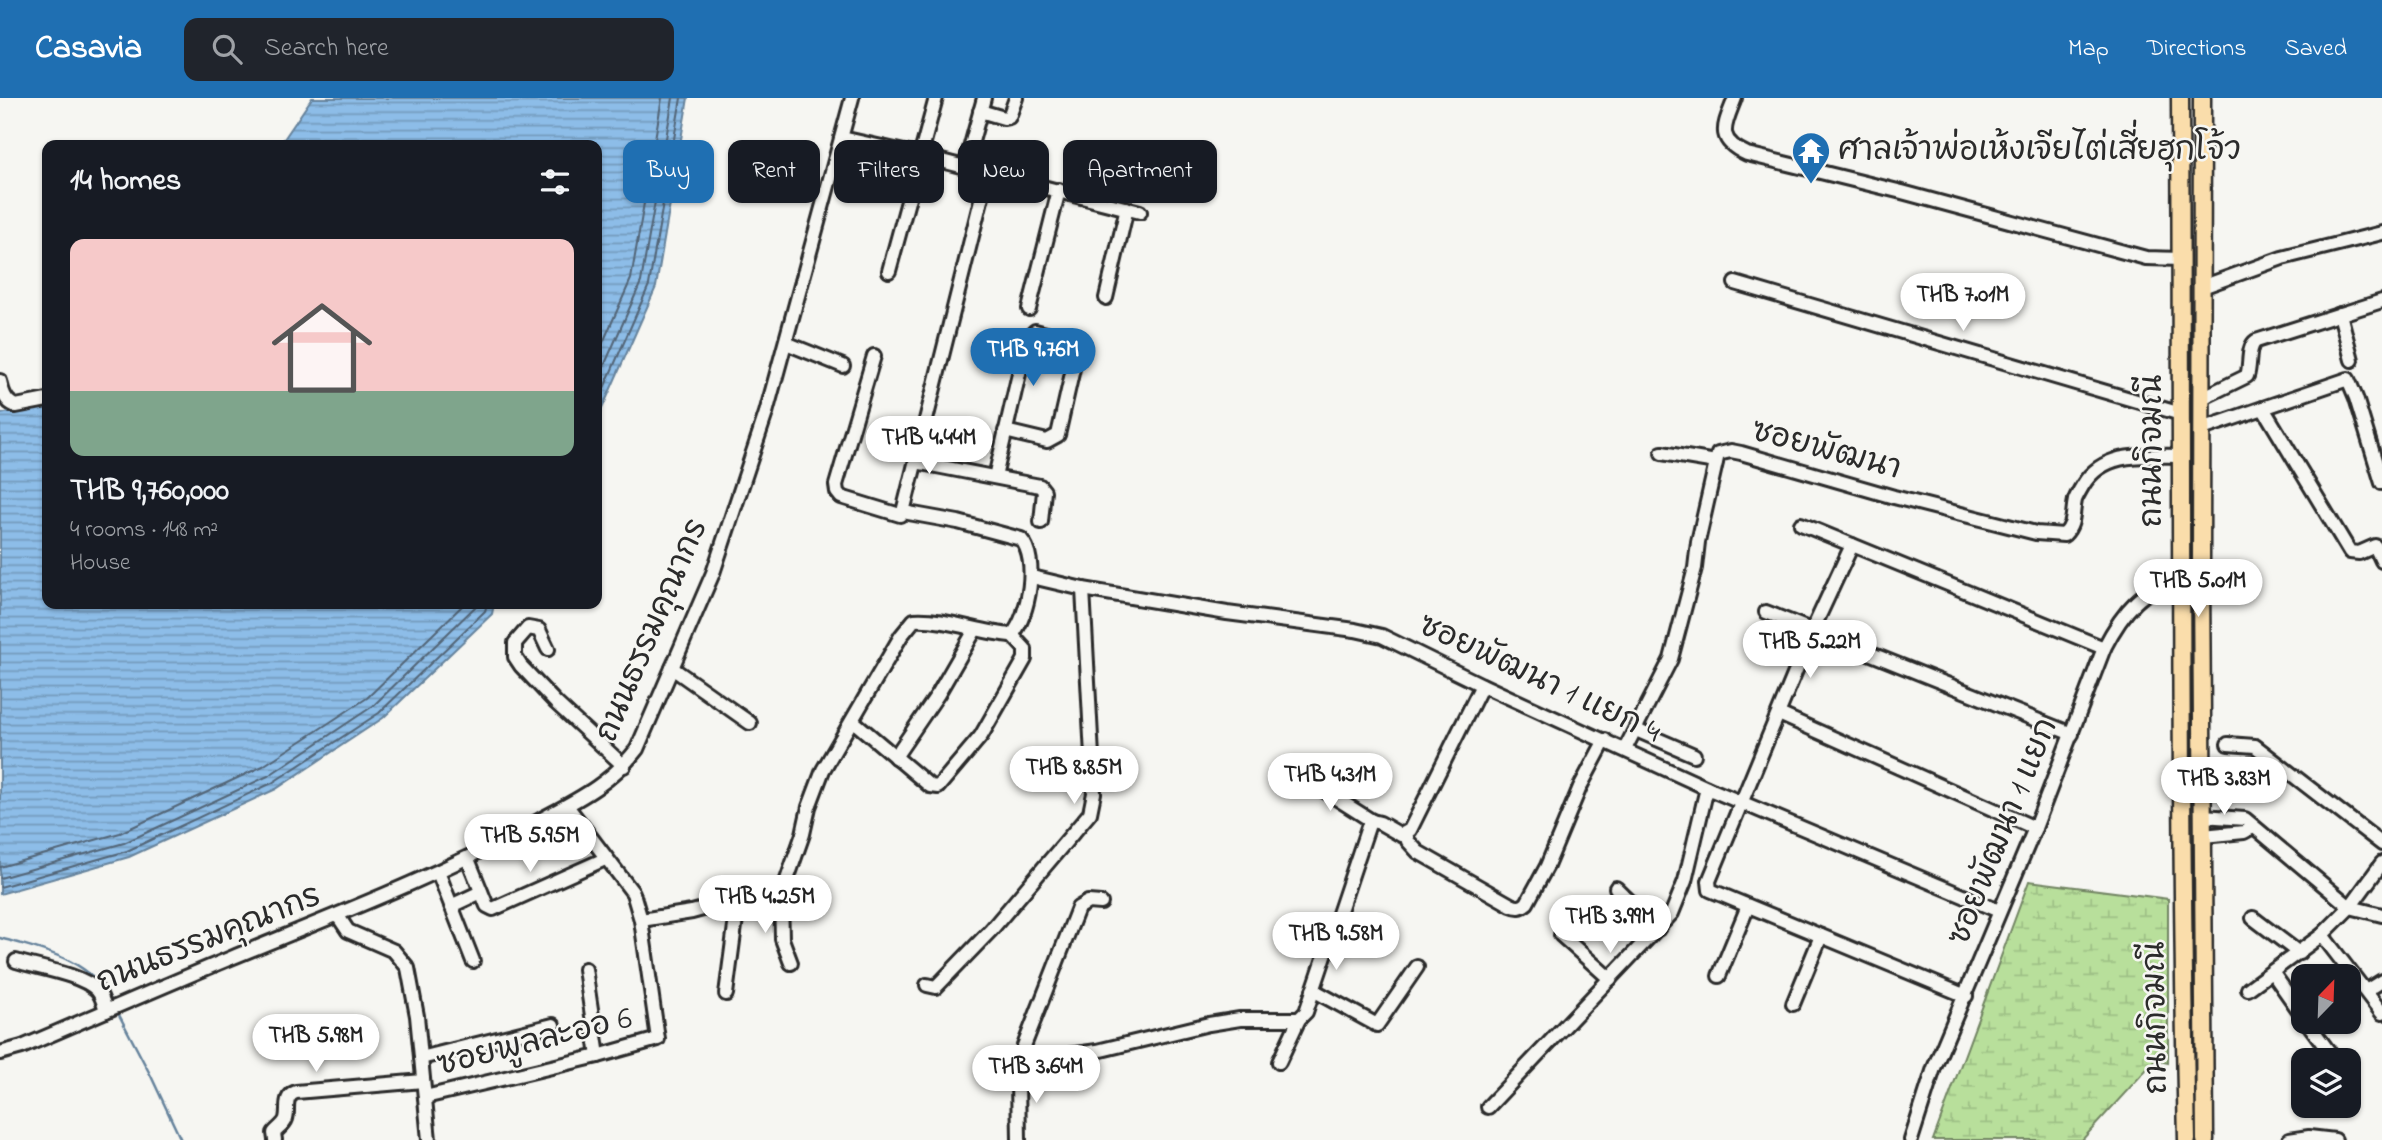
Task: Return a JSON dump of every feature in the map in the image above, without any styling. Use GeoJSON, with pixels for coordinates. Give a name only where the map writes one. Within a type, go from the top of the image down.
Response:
{"type":"FeatureCollection","features":[{"type":"Feature","properties":{"kind":"main road","name":"ถนนกิจมณี"},"geometry":{"type":"LineString","coordinates":[[2180,98],[2173,259],[2182,456],[2187,1140]]}},
{"type":"Feature","properties":{"kind":"main road","name":"ถนนกิจมณี"},"geometry":{"type":"LineString","coordinates":[[2202,98],[2205,1140]]}},
{"type":"Feature","properties":{"kind":"street","name":"ถนนธรรมคุณากร"},"geometry":{"type":"LineString","coordinates":[[0,1053],[22,1047],[468,859],[567,806],[605,783],[624,766],[637,749],[713,573],[769,402],[852,98]]}},
{"type":"Feature","properties":{"kind":"street"},"geometry":{"type":"LineString","coordinates":[[926,140],[936,98]]}},
{"type":"Feature","properties":{"kind":"street"},"geometry":{"type":"LineString","coordinates":[[973,140],[984,98]]}},
{"type":"Feature","properties":{"kind":"street"},"geometry":{"type":"LineString","coordinates":[[981,111],[1009,117],[1016,98]]}},
{"type":"Feature","properties":{"kind":"street"},"geometry":{"type":"LineString","coordinates":[[1735,98],[1724,133],[1734,148],[1747,154],[1902,192],[2146,258],[2173,259]]}},
{"type":"Feature","properties":{"kind":"street"},"geometry":{"type":"LineString","coordinates":[[842,138],[851,140]]}},
{"type":"Feature","properties":{"kind":"street"},"geometry":{"type":"LineString","coordinates":[[1049,187],[1134,210],[1105,298]]}},
{"type":"Feature","properties":{"kind":"street"},"geometry":{"type":"LineString","coordinates":[[1030,309],[1059,190]]}},
{"type":"Feature","properties":{"kind":"street"},"geometry":{"type":"LineString","coordinates":[[889,271],[909,203]]}},
{"type":"Feature","properties":{"kind":"street"},"geometry":{"type":"LineString","coordinates":[[903,512],[980,203]]}},
{"type":"Feature","properties":{"kind":"street"},"geometry":{"type":"LineString","coordinates":[[2202,287],[2282,258],[2382,233]]}},
{"type":"Feature","properties":{"kind":"street"},"geometry":{"type":"LineString","coordinates":[[1735,283],[2181,414]]}},
{"type":"Feature","properties":{"kind":"street"},"geometry":{"type":"LineString","coordinates":[[2202,398],[2247,376],[2251,363],[2251,344],[2256,341],[2382,301]]}},
{"type":"Feature","properties":{"kind":"street"},"geometry":{"type":"LineString","coordinates":[[2340,314],[2353,360]]}},
{"type":"Feature","properties":{"kind":"street"},"geometry":{"type":"LineString","coordinates":[[995,477],[1005,432],[1027,339],[1035,331],[1072,341],[1077,351],[1058,435],[1047,441],[1005,432]]}},
{"type":"Feature","properties":{"kind":"street"},"geometry":{"type":"LineString","coordinates":[[786,343],[843,366]]}},
{"type":"Feature","properties":{"kind":"street"},"geometry":{"type":"LineString","coordinates":[[874,356],[836,485],[837,492],[842,497],[894,515],[903,512],[958,522],[1021,539],[1031,556],[1032,578],[1018,628],[1012,635]]}},
{"type":"Feature","properties":{"kind":"street"},"geometry":{"type":"LineString","coordinates":[[2202,429],[2347,379],[2356,398],[2382,483]]}},
{"type":"Feature","properties":{"kind":"street"},"geometry":{"type":"LineString","coordinates":[[1,388],[8,402],[16,406],[42,401]]}},
{"type":"Feature","properties":{"kind":"street"},"geometry":{"type":"LineString","coordinates":[[2263,408],[2350,552],[2359,553],[2378,544],[2382,561]]}},
{"type":"Feature","properties":{"kind":"street","name":"ซอยพัฒนา"},"geometry":{"type":"LineString","coordinates":[[1625,749],[1671,659],[1695,568],[1698,542],[1718,454],[1731,451],[1741,453],[1920,504],[2036,533],[2064,535],[2073,522],[2076,498],[2088,476],[2107,461],[2136,456],[2182,456]]}},
{"type":"Feature","properties":{"kind":"street"},"geometry":{"type":"LineString","coordinates":[[1662,453],[1716,462]]}},
{"type":"Feature","properties":{"kind":"street"},"geometry":{"type":"LineString","coordinates":[[916,463],[1040,486],[1044,491],[1041,522]]}},
{"type":"Feature","properties":{"kind":"street"},"geometry":{"type":"LineString","coordinates":[[1801,524],[2104,648]]}},
{"type":"Feature","properties":{"kind":"street"},"geometry":{"type":"LineString","coordinates":[[1852,545],[1813,629],[1709,881],[1710,890],[1966,996]]}},
{"type":"Feature","properties":{"kind":"street","name":"ซอยพัฒนา 1 แยก"},"geometry":{"type":"LineString","coordinates":[[1911,1140],[1934,1068],[2035,828],[2104,648],[2130,605],[2145,592],[2181,570]]}},
{"type":"Feature","properties":{"kind":"street","name":"ซอยพัฒนา 1 แยก 4"},"geometry":{"type":"LineString","coordinates":[[1032,578],[1227,613],[1368,632],[1396,642],[1482,685],[1707,788],[1999,911]]}},
{"type":"Feature","properties":{"kind":"street"},"geometry":{"type":"LineString","coordinates":[[927,985],[936,987],[991,930],[1090,813],[1094,793],[1083,589]]}},
{"type":"Feature","properties":{"kind":"street"},"geometry":{"type":"LineString","coordinates":[[1766,612],[2072,734]]}},
{"type":"Feature","properties":{"kind":"street"},"geometry":{"type":"LineString","coordinates":[[791,963],[782,939],[782,897],[823,770],[901,636],[914,620],[926,619],[1012,635],[1024,649],[1025,659],[981,736],[938,787],[930,786],[853,721]]}},
{"type":"Feature","properties":{"kind":"street"},"geometry":{"type":"LineString","coordinates":[[548,649],[538,630],[528,628],[515,643],[515,657],[556,703],[624,766]]}},
{"type":"Feature","properties":{"kind":"street"},"geometry":{"type":"LineString","coordinates":[[895,757],[938,694],[975,630]]}},
{"type":"Feature","properties":{"kind":"street"},"geometry":{"type":"LineString","coordinates":[[672,668],[750,723]]}},
{"type":"Feature","properties":{"kind":"street"},"geometry":{"type":"LineString","coordinates":[[1306,779],[1372,821],[1380,822],[1401,835],[1406,834],[1482,685]]}},
{"type":"Feature","properties":{"kind":"street"},"geometry":{"type":"LineString","coordinates":[[1779,714],[2035,828]]}},
{"type":"Feature","properties":{"kind":"street"},"geometry":{"type":"LineString","coordinates":[[1636,730],[1694,755]]}},
{"type":"Feature","properties":{"kind":"street"},"geometry":{"type":"LineString","coordinates":[[1406,834],[1408,841],[1418,852],[1511,905],[1517,908],[1523,906],[1527,904],[1547,866],[1580,787],[1605,740]]}},
{"type":"Feature","properties":{"kind":"street"},"geometry":{"type":"LineString","coordinates":[[2228,744],[2255,746],[2382,844]]}},
{"type":"Feature","properties":{"kind":"street"},"geometry":{"type":"LineString","coordinates":[[1488,1107],[1672,913],[1679,897],[1707,788]]}},
{"type":"Feature","properties":{"kind":"street"},"geometry":{"type":"LineString","coordinates":[[567,806],[633,893],[641,920],[782,897]]}},
{"type":"Feature","properties":{"kind":"street"},"geometry":{"type":"LineString","coordinates":[[2203,816],[2245,819],[2350,906],[2382,915]]}},
{"type":"Feature","properties":{"kind":"street"},"geometry":{"type":"LineString","coordinates":[[1279,1062],[1299,1019],[1306,1012],[1366,829],[1372,821]]}},
{"type":"Feature","properties":{"kind":"street"},"geometry":{"type":"LineString","coordinates":[[2203,836],[2244,832],[2253,827]]}},
{"type":"Feature","properties":{"kind":"street"},"geometry":{"type":"LineString","coordinates":[[468,859],[487,906],[493,909],[605,859]]}},
{"type":"Feature","properties":{"kind":"street"},"geometry":{"type":"LineString","coordinates":[[2248,989],[2322,935],[2350,906],[2382,863]]}},
{"type":"Feature","properties":{"kind":"street"},"geometry":{"type":"LineString","coordinates":[[438,872],[473,961]]}},
{"type":"Feature","properties":{"kind":"street"},"geometry":{"type":"LineString","coordinates":[[1616,888],[1658,929]]}},
{"type":"Feature","properties":{"kind":"street"},"geometry":{"type":"LineString","coordinates":[[451,906],[481,892]]}},
{"type":"Feature","properties":{"kind":"street"},"geometry":{"type":"LineString","coordinates":[[1019,1140],[1024,1046],[1077,908],[1088,902],[1101,903]]}},
{"type":"Feature","properties":{"kind":"street"},"geometry":{"type":"LineString","coordinates":[[726,994],[738,903]]}},
{"type":"Feature","properties":{"kind":"street"},"geometry":{"type":"LineString","coordinates":[[1718,975],[1748,906]]}},
{"type":"Feature","properties":{"kind":"street"},"geometry":{"type":"LineString","coordinates":[[338,916],[348,931],[394,951],[405,962],[411,976],[429,1140]]}},
{"type":"Feature","properties":{"kind":"street"},"geometry":{"type":"LineString","coordinates":[[2253,918],[2299,953]]}},
{"type":"Feature","properties":{"kind":"street","name":"ซอยพูลละออ 6"},"geometry":{"type":"LineString","coordinates":[[425,1097],[658,1039],[641,920]]}},
{"type":"Feature","properties":{"kind":"street"},"geometry":{"type":"LineString","coordinates":[[1561,935],[1610,979]]}},
{"type":"Feature","properties":{"kind":"street"},"geometry":{"type":"LineString","coordinates":[[2322,935],[2382,1013]]}},
{"type":"Feature","properties":{"kind":"street"},"geometry":{"type":"LineString","coordinates":[[1793,1004],[1821,936]]}},
{"type":"Feature","properties":{"kind":"street"},"geometry":{"type":"LineString","coordinates":[[16,961],[79,979],[90,985],[102,998],[108,1010]]}},
{"type":"Feature","properties":{"kind":"street"},"geometry":{"type":"LineString","coordinates":[[1313,990],[1377,1025],[1417,967]]}},
{"type":"Feature","properties":{"kind":"street"},"geometry":{"type":"LineString","coordinates":[[585,969],[598,1056]]}},
{"type":"Feature","properties":{"kind":"street"},"geometry":{"type":"LineString","coordinates":[[2272,972],[2291,999]]}},
{"type":"Feature","properties":{"kind":"street"},"geometry":{"type":"LineString","coordinates":[[2366,991],[2382,981]]}},
{"type":"Feature","properties":{"kind":"street"},"geometry":{"type":"LineString","coordinates":[[1021,1066],[1033,1060],[1097,1051],[1209,1024],[1240,1019],[1299,1019]]}},
{"type":"Feature","properties":{"kind":"street"},"geometry":{"type":"LineString","coordinates":[[421,1058],[553,1025]]}},
{"type":"Feature","properties":{"kind":"street"},"geometry":{"type":"LineString","coordinates":[[275,1140],[274,1133],[285,1122],[290,1094],[423,1081]]}},
{"type":"Feature","properties":{"kind":"street"},"geometry":{"type":"LineString","coordinates":[[2289,1140],[2335,1140]]}},
{"type":"Feature","properties":{"kind":"green space"},"geometry":{"type":"Polygon","coordinates":[[[2029,881],[2168,899],[2168,1063],[2155,1060],[2082,1140],[1933,1140],[2029,881]]]}},
{"type":"Feature","properties":{"kind":"water"},"geometry":{"type":"Polygon","coordinates":[[[312,98],[688,98],[681,140],[623,140],[623,203],[670,203],[656,287],[602,409],[602,140],[283,140],[312,98]]]}},
{"type":"Feature","properties":{"kind":"water"},"geometry":{"type":"Polygon","coordinates":[[[42,406],[42,609],[493,609],[492,614],[383,718],[276,789],[129,857],[0,894],[0,414],[42,406]]]}},
{"type":"Feature","properties":{"kind":"waterway"},"geometry":{"type":"LineString","coordinates":[[0,938],[49,952],[79,966],[103,987],[112,1002]]}},
{"type":"Feature","properties":{"kind":"waterway"},"geometry":{"type":"LineString","coordinates":[[117,1011],[181,1140]]}},
{"type":"Feature","properties":{"kind":"place","name":"ศาลเจ้าพ่อเห้งเจียไต่เสี่ยฮุกโจ้ว"},"geometry":{"type":"Point","coordinates":[1811,185]}}]}
